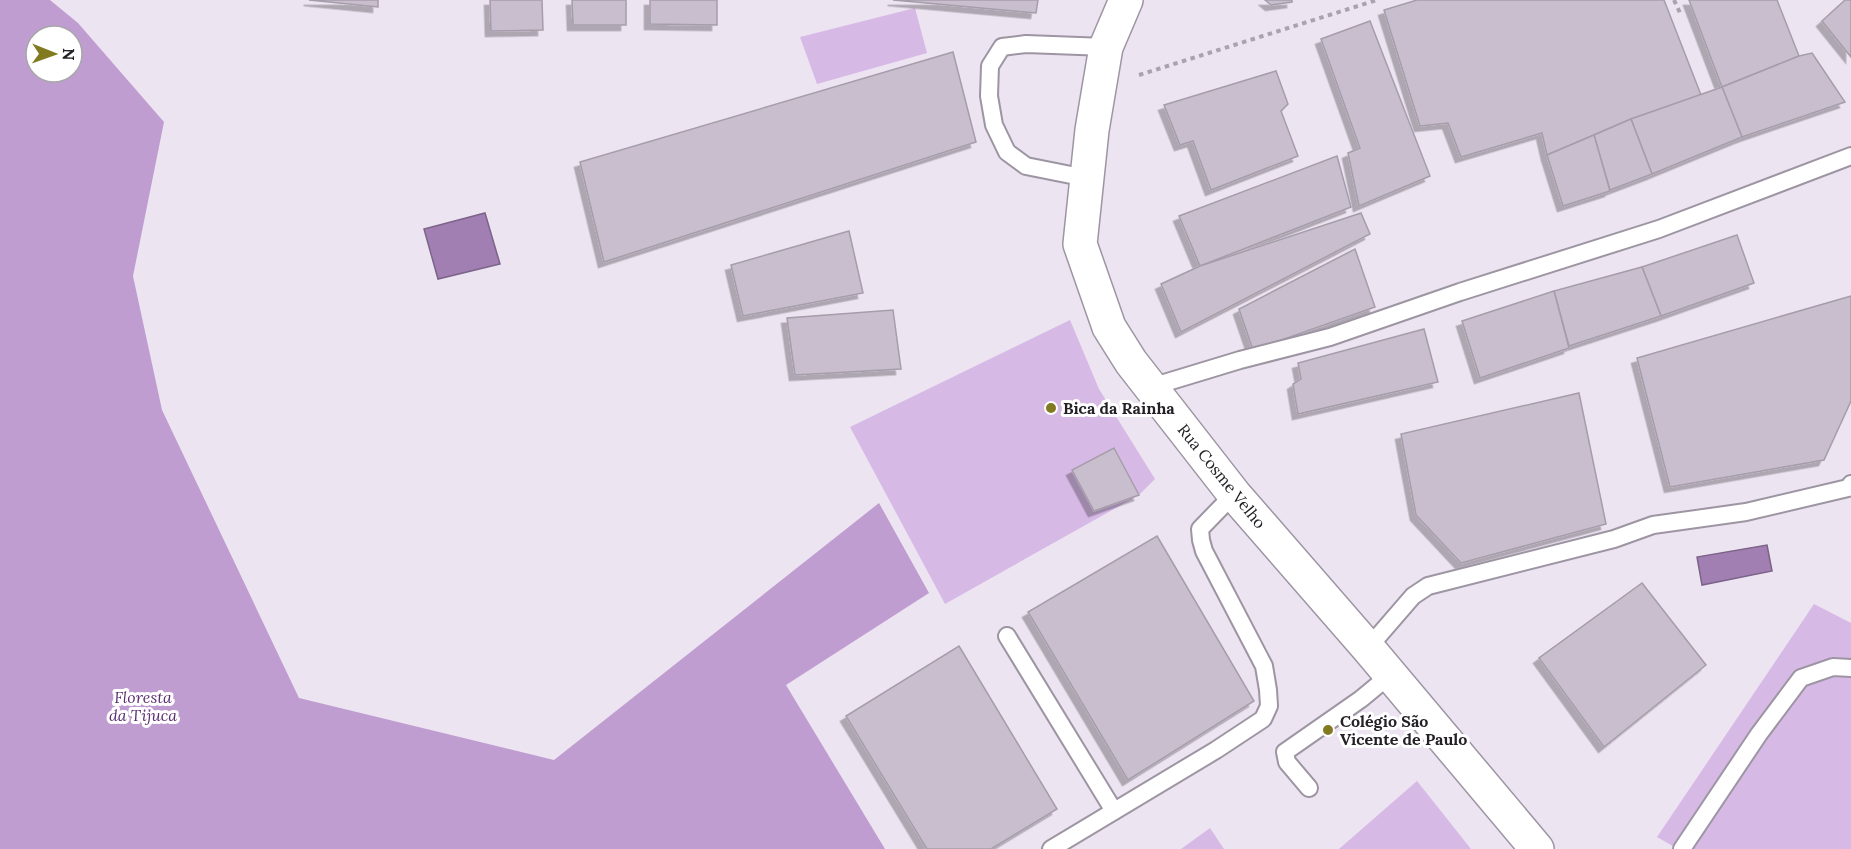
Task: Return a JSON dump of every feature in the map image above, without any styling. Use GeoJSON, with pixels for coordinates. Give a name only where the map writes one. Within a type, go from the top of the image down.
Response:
{"type":"FeatureCollection","features":[{"type":"Feature","properties":{"kind":"main road","name":"Rua Cosme Velho"},"geometry":{"type":"LineString","coordinates":[[1126,0],[1106,47],[1092,130],[1080,244],[1109,327],[1131,362],[1234,494],[1368,648],[1537,849]]}},
{"type":"Feature","properties":{"kind":"lane"},"geometry":{"type":"LineString","coordinates":[[1086,178],[1026,166],[1007,152],[994,125],[989,96],[990,66],[1002,47],[1026,44],[1106,47]]}},
{"type":"Feature","properties":{"kind":"lane"},"geometry":{"type":"LineString","coordinates":[[1151,387],[1240,360],[1330,337],[1460,292],[1659,229],[1851,156]]}},
{"type":"Feature","properties":{"kind":"lane"},"geometry":{"type":"LineString","coordinates":[[1368,648],[1413,596],[1428,586],[1614,539],[1653,525],[1746,512],[1848,488],[1851,484]]}},
{"type":"Feature","properties":{"kind":"lane"},"geometry":{"type":"LineString","coordinates":[[1051,849],[1216,750],[1263,719],[1269,706],[1269,690],[1264,666],[1204,551],[1201,540],[1200,529],[1234,494]]}},
{"type":"Feature","properties":{"kind":"lane"},"geometry":{"type":"LineString","coordinates":[[1007,636],[1114,811]]}},
{"type":"Feature","properties":{"kind":"lane"},"geometry":{"type":"LineString","coordinates":[[1682,849],[1759,734],[1801,678],[1833,667],[1851,668]]}},
{"type":"Feature","properties":{"kind":"lane"},"geometry":{"type":"LineString","coordinates":[[1309,788],[1287,762],[1285,752],[1361,699],[1390,675]]}},
{"type":"Feature","properties":{"kind":"path"},"geometry":{"type":"LineString","coordinates":[[1101,84],[1135,76],[1377,0]]}},
{"type":"Feature","properties":{"kind":"path"},"geometry":{"type":"LineString","coordinates":[[1674,0],[1680,15]]}},
{"type":"Feature","properties":{"kind":"shaded area"},"geometry":{"type":"Polygon","coordinates":[[[915,8],[927,53],[817,84],[800,37],[915,8]]]}},
{"type":"Feature","properties":{"kind":"shaded area"},"geometry":{"type":"Polygon","coordinates":[[[485,213],[500,264],[438,279],[424,229],[485,213]]]}},
{"type":"Feature","properties":{"kind":"shaded area"},"geometry":{"type":"Polygon","coordinates":[[[1070,320],[1099,389],[1155,479],[1139,495],[945,604],[850,427],[1070,320]]]}},
{"type":"Feature","properties":{"kind":"shaded area"},"geometry":{"type":"Polygon","coordinates":[[[1767,545],[1772,571],[1702,585],[1697,557],[1767,545]]]}},
{"type":"Feature","properties":{"kind":"shaded area"},"geometry":{"type":"Polygon","coordinates":[[[1814,604],[1851,623],[1851,849],[1678,849],[1657,837],[1814,604]]]}},
{"type":"Feature","properties":{"kind":"shaded area"},"geometry":{"type":"Polygon","coordinates":[[[1417,781],[1471,849],[1339,849],[1417,781]]]}},
{"type":"Feature","properties":{"kind":"shaded area"},"geometry":{"type":"Polygon","coordinates":[[[1210,828],[1224,849],[1181,849],[1210,828]]]}},
{"type":"Feature","properties":{"kind":"green space","name":"Floresta da Tijuca"},"geometry":{"type":"Polygon","coordinates":[[[0,0],[50,0],[79,24],[24,24],[24,84],[84,84],[84,30],[164,122],[133,276],[162,410],[299,698],[554,760],[879,503],[929,593],[786,685],[885,849],[0,849],[0,0]]]}},
{"type":"Feature","properties":{"kind":"building"},"geometry":{"type":"Polygon","coordinates":[[[309,0],[378,0],[378,7],[309,0]]]}},
{"type":"Feature","properties":{"kind":"building"},"geometry":{"type":"Polygon","coordinates":[[[490,0],[542,0],[543,30],[491,31],[490,0]]]}},
{"type":"Feature","properties":{"kind":"building"},"geometry":{"type":"Polygon","coordinates":[[[572,0],[626,0],[626,25],[573,25],[572,0]]]}},
{"type":"Feature","properties":{"kind":"building"},"geometry":{"type":"Polygon","coordinates":[[[650,0],[717,0],[717,25],[650,24],[650,0]]]}},
{"type":"Feature","properties":{"kind":"building"},"geometry":{"type":"Polygon","coordinates":[[[893,0],[1038,0],[1036,13],[893,0]]]}},
{"type":"Feature","properties":{"kind":"building"},"geometry":{"type":"Polygon","coordinates":[[[1265,0],[1292,0],[1292,2],[1271,5],[1265,0]]]}},
{"type":"Feature","properties":{"kind":"building"},"geometry":{"type":"Polygon","coordinates":[[[1417,0],[1664,0],[1701,95],[1631,119],[1547,155],[1542,133],[1461,157],[1448,123],[1420,126],[1384,10],[1417,0]]]}},
{"type":"Feature","properties":{"kind":"building"},"geometry":{"type":"Polygon","coordinates":[[[1689,0],[1777,0],[1799,56],[1722,87],[1689,0]]]}},
{"type":"Feature","properties":{"kind":"building"},"geometry":{"type":"Polygon","coordinates":[[[1845,0],[1851,0],[1851,57],[1822,21],[1845,0]]]}},
{"type":"Feature","properties":{"kind":"building"},"geometry":{"type":"Polygon","coordinates":[[[1370,21],[1430,176],[1359,206],[1348,153],[1360,148],[1321,39],[1370,21]]]}},
{"type":"Feature","properties":{"kind":"building"},"geometry":{"type":"Polygon","coordinates":[[[953,52],[976,142],[604,262],[580,162],[953,52]]]}},
{"type":"Feature","properties":{"kind":"building"},"geometry":{"type":"Polygon","coordinates":[[[1812,53],[1845,102],[1742,137],[1722,87],[1812,53]]]}},
{"type":"Feature","properties":{"kind":"building"},"geometry":{"type":"Polygon","coordinates":[[[1276,71],[1288,104],[1281,111],[1298,156],[1211,190],[1193,141],[1180,145],[1164,105],[1276,71]]]}},
{"type":"Feature","properties":{"kind":"building"},"geometry":{"type":"Polygon","coordinates":[[[1722,87],[1742,137],[1652,174],[1631,119],[1722,87]]]}},
{"type":"Feature","properties":{"kind":"building"},"geometry":{"type":"Polygon","coordinates":[[[1631,119],[1652,174],[1610,190],[1594,135],[1631,119]]]}},
{"type":"Feature","properties":{"kind":"building"},"geometry":{"type":"Polygon","coordinates":[[[1594,135],[1610,191],[1563,206],[1547,155],[1594,135]]]}},
{"type":"Feature","properties":{"kind":"building"},"geometry":{"type":"Polygon","coordinates":[[[1337,156],[1351,207],[1200,266],[1179,216],[1337,156]]]}},
{"type":"Feature","properties":{"kind":"building"},"geometry":{"type":"Polygon","coordinates":[[[1361,213],[1370,234],[1181,332],[1161,284],[1200,266],[1361,213]]]}},
{"type":"Feature","properties":{"kind":"building"},"geometry":{"type":"Polygon","coordinates":[[[849,231],[863,293],[743,316],[731,265],[849,231]]]}},
{"type":"Feature","properties":{"kind":"building"},"geometry":{"type":"Polygon","coordinates":[[[1737,235],[1754,283],[1661,316],[1642,267],[1737,235]]]}},
{"type":"Feature","properties":{"kind":"building"},"geometry":{"type":"Polygon","coordinates":[[[1355,249],[1375,307],[1253,350],[1239,309],[1355,249]]]}},
{"type":"Feature","properties":{"kind":"building"},"geometry":{"type":"Polygon","coordinates":[[[1642,267],[1661,316],[1569,346],[1554,291],[1642,267]]]}},
{"type":"Feature","properties":{"kind":"building"},"geometry":{"type":"Polygon","coordinates":[[[1554,291],[1569,348],[1480,378],[1462,321],[1554,291]]]}},
{"type":"Feature","properties":{"kind":"building"},"geometry":{"type":"Polygon","coordinates":[[[1851,296],[1851,401],[1824,460],[1670,487],[1637,358],[1851,296]]]}},
{"type":"Feature","properties":{"kind":"building"},"geometry":{"type":"Polygon","coordinates":[[[893,310],[901,369],[795,375],[787,318],[893,310]]]}},
{"type":"Feature","properties":{"kind":"building"},"geometry":{"type":"Polygon","coordinates":[[[1424,329],[1438,382],[1298,414],[1293,384],[1301,379],[1298,363],[1424,329]]]}},
{"type":"Feature","properties":{"kind":"building"},"geometry":{"type":"Polygon","coordinates":[[[1579,393],[1606,524],[1461,563],[1416,515],[1401,434],[1579,393]]]}},
{"type":"Feature","properties":{"kind":"building"},"geometry":{"type":"Polygon","coordinates":[[[1114,448],[1139,495],[1094,511],[1072,470],[1114,448]]]}},
{"type":"Feature","properties":{"kind":"building"},"geometry":{"type":"Polygon","coordinates":[[[1157,536],[1254,701],[1128,780],[1028,612],[1157,536]]]}},
{"type":"Feature","properties":{"kind":"building"},"geometry":{"type":"Polygon","coordinates":[[[1642,583],[1706,665],[1604,747],[1539,658],[1642,583]]]}},
{"type":"Feature","properties":{"kind":"building"},"geometry":{"type":"Polygon","coordinates":[[[959,646],[1057,809],[991,849],[927,849],[846,716],[959,646]]]}},
{"type":"Feature","properties":{"kind":"place","name":"Bica da Rainha"},"geometry":{"type":"Point","coordinates":[1051,408]}},
{"type":"Feature","properties":{"kind":"place","name":"Colégio São Vicente de Paulo"},"geometry":{"type":"Point","coordinates":[1328,730]}}]}
